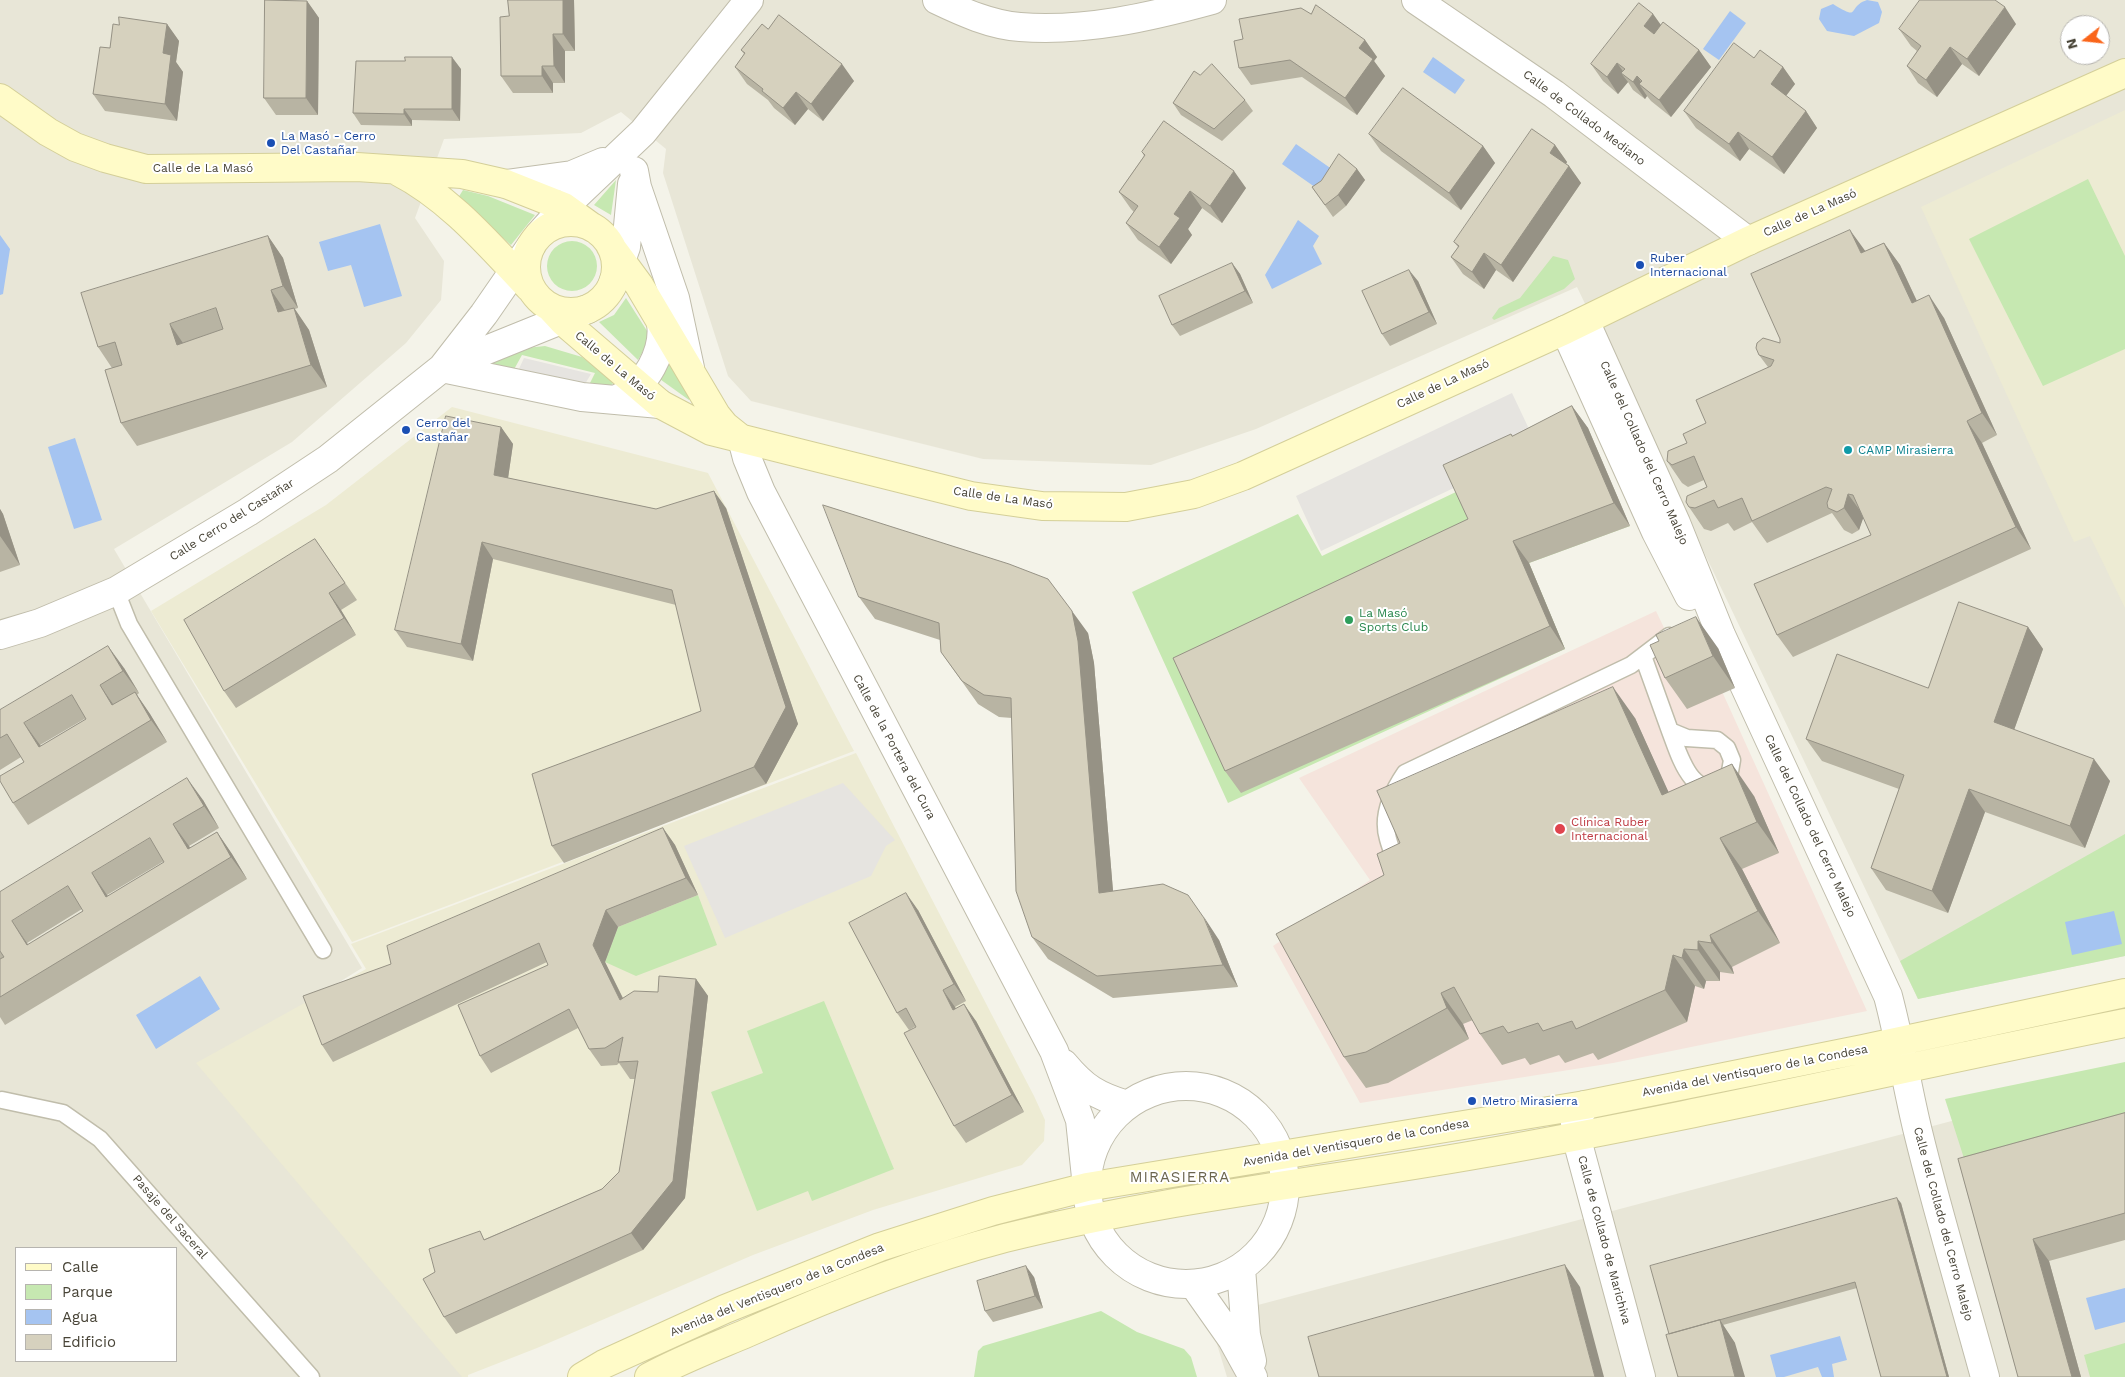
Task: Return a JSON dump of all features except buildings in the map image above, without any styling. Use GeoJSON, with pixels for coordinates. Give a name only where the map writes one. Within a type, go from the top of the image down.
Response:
{"type":"FeatureCollection","features":[{"type":"Feature","properties":{"kind":"main road","name":"Calle de La Masó"},"geometry":{"type":"LineString","coordinates":[[556,314],[660,404],[711,431],[971,496],[1042,506],[1126,507],[1194,494],[1243,476],[1575,325],[1748,241],[2120,73]]}},
{"type":"Feature","properties":{"kind":"main road","name":"Calle de La Masó"},"geometry":{"type":"LineString","coordinates":[[0,98],[48,132],[75,147],[104,158],[146,169],[356,167],[462,174],[506,184],[564,207],[608,244],[661,323],[716,415],[725,426],[742,439]]}},
{"type":"Feature","properties":{"kind":"main road","name":"Calle de La Masó"},"geometry":{"type":"LineString","coordinates":[[393,170],[430,192],[479,235],[522,279]]}},
{"type":"Feature","properties":{"kind":"main road"},"geometry":{"type":"LineString","coordinates":[[608,244],[579,222],[564,222],[550,226],[535,240],[526,260],[526,274],[522,279],[538,298],[556,314],[588,309],[598,303],[612,286]]}},
{"type":"Feature","properties":{"kind":"main road","name":"Avenida del Ventisquero de la Condesa"},"geometry":{"type":"LineString","coordinates":[[582,1377],[604,1364],[725,1309],[880,1247],[993,1211],[1087,1188],[1585,1105],[2125,993]]}},
{"type":"Feature","properties":{"kind":"main road"},"geometry":{"type":"LineString","coordinates":[[649,1377],[804,1308],[890,1275],[1002,1239],[1092,1218],[1285,1183],[1460,1157],[1576,1136],[2125,1023]]}},
{"type":"Feature","properties":{"kind":"street"},"geometry":{"type":"LineString","coordinates":[[535,240],[564,207],[627,163],[643,132],[749,0]]}},
{"type":"Feature","properties":{"kind":"street"},"geometry":{"type":"LineString","coordinates":[[936,0],[967,14],[1018,27],[1072,27],[1117,23],[1169,12],[1212,0]]}},
{"type":"Feature","properties":{"kind":"street","name":"Calle de Collado Mediano"},"geometry":{"type":"LineString","coordinates":[[1416,0],[1554,94],[1748,241]]}},
{"type":"Feature","properties":{"kind":"street"},"geometry":{"type":"LineString","coordinates":[[506,184],[572,175],[627,163]]}},
{"type":"Feature","properties":{"kind":"street"},"geometry":{"type":"LineString","coordinates":[[612,286],[608,244],[628,232],[627,163]]}},
{"type":"Feature","properties":{"kind":"street"},"geometry":{"type":"LineString","coordinates":[[627,163],[675,298],[691,372]]}},
{"type":"Feature","properties":{"kind":"street","name":"Calle de La Masó"},"geometry":{"type":"LineString","coordinates":[[479,235],[491,268],[490,295],[484,314]]}},
{"type":"Feature","properties":{"kind":"street","name":"Calle Cerro del Castañar"},"geometry":{"type":"LineString","coordinates":[[442,368],[484,314],[522,279]]}},
{"type":"Feature","properties":{"kind":"street","name":"Calle Cerro del Castañar"},"geometry":{"type":"LineString","coordinates":[[0,635],[40,623],[116,592],[248,512],[328,459],[442,368],[556,314]]}},
{"type":"Feature","properties":{"kind":"street"},"geometry":{"type":"LineString","coordinates":[[614,401],[632,392],[657,355],[663,335],[661,323]]}},
{"type":"Feature","properties":{"kind":"street","name":"Calle del Collado del Cerro Malejo"},"geometry":{"type":"LineString","coordinates":[[1575,325],[1627,440],[1656,532],[1696,621],[1881,978],[1900,1041],[1903,1070],[1921,1144],[1985,1377]]}},
{"type":"Feature","properties":{"kind":"street"},"geometry":{"type":"LineString","coordinates":[[442,368],[582,397],[660,404]]}},
{"type":"Feature","properties":{"kind":"street","name":"Calle de la Portera del Cura"},"geometry":{"type":"LineString","coordinates":[[742,439],[746,458],[761,492],[1054,1051],[1080,1120],[1087,1188]]}},
{"type":"Feature","properties":{"kind":"street","name":"Calle de la Portera del Cura"},"geometry":{"type":"LineString","coordinates":[[1054,1051],[1078,1080],[1091,1091],[1127,1105]]}},
{"type":"Feature","properties":{"kind":"street"},"geometry":{"type":"LineString","coordinates":[[1194,1086],[1217,1090],[1239,1101],[1257,1116],[1272,1134],[1281,1156],[1285,1183],[1280,1216],[1274,1231],[1254,1258],[1226,1276],[1194,1284],[1162,1282],[1132,1268],[1108,1247],[1092,1218],[1087,1188],[1088,1168],[1101,1133],[1127,1105],[1147,1093],[1170,1087],[1194,1086]]}},
{"type":"Feature","properties":{"kind":"street","name":"Calle de Collado de Marichiva"},"geometry":{"type":"LineString","coordinates":[[1585,1105],[1575,1123],[1576,1136],[1641,1377]]}},
{"type":"Feature","properties":{"kind":"street"},"geometry":{"type":"LineString","coordinates":[[1241,1268],[1246,1335],[1254,1377]]}},
{"type":"Feature","properties":{"kind":"street"},"geometry":{"type":"LineString","coordinates":[[1194,1284],[1232,1339],[1254,1377]]}},
{"type":"Feature","properties":{"kind":"lane"},"geometry":{"type":"LineString","coordinates":[[116,592],[129,624],[323,950]]}},
{"type":"Feature","properties":{"kind":"lane"},"geometry":{"type":"LineString","coordinates":[[1391,888],[1395,880],[1395,857],[1387,836],[1386,812],[1395,787],[1405,773],[1631,665],[1696,621]]}},
{"type":"Feature","properties":{"kind":"lane"},"geometry":{"type":"LineString","coordinates":[[1643,656],[1670,730]]}},
{"type":"Feature","properties":{"kind":"lane","name":"Pasaje del Saceral"},"geometry":{"type":"LineString","coordinates":[[2,1100],[63,1113],[100,1139],[310,1377]]}},
{"type":"Feature","properties":{"kind":"shaded area"},"geometry":{"type":"Polygon","coordinates":[[[0,0],[2125,0],[2125,956],[1918,999],[1577,287],[1256,429],[1151,465],[983,459],[751,401],[728,376],[663,173],[666,149],[621,112],[581,133],[444,139],[415,218],[444,261],[441,300],[406,343],[292,442],[114,549],[362,968],[204,1066],[464,1377],[0,1377],[0,0]]]}},
{"type":"Feature","properties":{"kind":"shaded area"},"geometry":{"type":"Polygon","coordinates":[[[2125,110],[2125,608],[2090,536],[2074,542],[1921,207],[2125,110]]]}},
{"type":"Feature","properties":{"kind":"shaded area"},"geometry":{"type":"Polygon","coordinates":[[[524,358],[591,374],[582,389],[517,373],[524,358]]]}},
{"type":"Feature","properties":{"kind":"shaded area"},"geometry":{"type":"Polygon","coordinates":[[[1512,393],[1538,448],[1321,551],[1296,496],[1512,393]]]}},
{"type":"Feature","properties":{"kind":"shaded area"},"geometry":{"type":"Polygon","coordinates":[[[452,407],[708,473],[854,751],[352,942],[151,611],[326,505],[452,407]]]}},
{"type":"Feature","properties":{"kind":"shaded area","name":"Clínica Ruber Internacional"},"geometry":{"type":"Polygon","coordinates":[[[1656,611],[1676,653],[1700,643],[1867,1011],[1613,1063],[1360,1103],[1273,946],[1370,880],[1299,778],[1656,611]]]}},
{"type":"Feature","properties":{"kind":"shaded area"},"geometry":{"type":"Polygon","coordinates":[[[856,753],[1034,1096],[1045,1120],[1044,1141],[1022,1165],[873,1210],[753,1255],[537,1348],[468,1375],[468,1377],[462,1377],[196,1063],[366,969],[351,944],[856,753]]]}},
{"type":"Feature","properties":{"kind":"shaded area"},"geometry":{"type":"Polygon","coordinates":[[[843,783],[895,840],[886,846],[871,876],[725,938],[684,846],[843,783]]]}},
{"type":"Feature","properties":{"kind":"shaded area"},"geometry":{"type":"Polygon","coordinates":[[[2125,1075],[2125,1377],[1227,1377],[1209,1318],[2125,1075]]]}},
{"type":"Feature","properties":{"kind":"green space"},"geometry":{"type":"Polygon","coordinates":[[[2088,179],[2125,256],[2125,349],[2043,386],[1969,239],[2088,179]]]}},
{"type":"Feature","properties":{"kind":"green space"},"geometry":{"type":"Polygon","coordinates":[[[616,180],[611,215],[594,205],[616,180]]]}},
{"type":"Feature","properties":{"kind":"green space"},"geometry":{"type":"Polygon","coordinates":[[[463,190],[488,196],[535,215],[511,245],[458,198],[463,190]]]}},
{"type":"Feature","properties":{"kind":"green space"},"geometry":{"type":"Polygon","coordinates":[[[567,241],[577,241],[590,248],[597,261],[597,271],[590,284],[577,291],[567,291],[558,287],[551,280],[547,271],[547,261],[551,252],[558,245],[567,241]]]}},
{"type":"Feature","properties":{"kind":"green space"},"geometry":{"type":"Polygon","coordinates":[[[1553,256],[1568,260],[1575,279],[1564,289],[1494,320],[1492,318],[1499,308],[1520,298],[1553,256]]]}},
{"type":"Feature","properties":{"kind":"green space"},"geometry":{"type":"Polygon","coordinates":[[[626,298],[649,334],[647,344],[638,360],[599,322],[614,315],[626,298]]]}},
{"type":"Feature","properties":{"kind":"green space"},"geometry":{"type":"Polygon","coordinates":[[[545,346],[582,357],[614,382],[609,388],[587,389],[595,373],[522,355],[512,373],[487,364],[526,348],[545,346]]]}},
{"type":"Feature","properties":{"kind":"green space"},"geometry":{"type":"Polygon","coordinates":[[[668,361],[690,398],[689,400],[657,377],[668,361]]]}},
{"type":"Feature","properties":{"kind":"green space","name":"La Masó Sports Club"},"geometry":{"type":"Polygon","coordinates":[[[1527,458],[1630,526],[1529,563],[1565,649],[1228,803],[1132,592],[1298,514],[1322,556],[1527,458]]]}},
{"type":"Feature","properties":{"kind":"green space"},"geometry":{"type":"Polygon","coordinates":[[[2125,834],[2125,956],[1918,999],[1900,961],[2125,834]]]}},
{"type":"Feature","properties":{"kind":"green space"},"geometry":{"type":"Polygon","coordinates":[[[698,895],[717,945],[636,976],[605,962],[618,927],[698,895]]]}},
{"type":"Feature","properties":{"kind":"green space"},"geometry":{"type":"Polygon","coordinates":[[[824,1001],[894,1169],[812,1201],[808,1191],[757,1211],[711,1092],[763,1073],[747,1031],[824,1001]]]}},
{"type":"Feature","properties":{"kind":"green space"},"geometry":{"type":"Polygon","coordinates":[[[2125,1062],[2125,1129],[1969,1174],[1945,1099],[2125,1062]]]}},
{"type":"Feature","properties":{"kind":"green space"},"geometry":{"type":"Polygon","coordinates":[[[1101,1311],[1137,1332],[1184,1349],[1191,1357],[1197,1377],[974,1377],[978,1351],[983,1346],[1101,1311]]]}},
{"type":"Feature","properties":{"kind":"green space"},"geometry":{"type":"Polygon","coordinates":[[[2125,1343],[2125,1377],[2090,1377],[2084,1355],[2125,1343]]]}},
{"type":"Feature","properties":{"kind":"water"},"geometry":{"type":"Polygon","coordinates":[[[1867,0],[1878,2],[1882,12],[1879,23],[1854,36],[1827,31],[1819,19],[1821,9],[1833,4],[1851,12],[1867,0]]]}},
{"type":"Feature","properties":{"kind":"water"},"geometry":{"type":"Polygon","coordinates":[[[1730,11],[1746,23],[1719,60],[1703,49],[1730,11]]]}},
{"type":"Feature","properties":{"kind":"water"},"geometry":{"type":"Polygon","coordinates":[[[1433,57],[1465,80],[1455,94],[1423,72],[1433,57]]]}},
{"type":"Feature","properties":{"kind":"water"},"geometry":{"type":"Polygon","coordinates":[[[1296,144],[1336,172],[1322,192],[1282,164],[1296,144]]]}},
{"type":"Feature","properties":{"kind":"water"},"geometry":{"type":"Polygon","coordinates":[[[1298,220],[1319,236],[1313,246],[1322,264],[1272,289],[1265,275],[1298,220]]]}},
{"type":"Feature","properties":{"kind":"water"},"geometry":{"type":"Polygon","coordinates":[[[380,224],[402,296],[364,307],[351,265],[328,271],[319,242],[380,224]]]}},
{"type":"Feature","properties":{"kind":"water"},"geometry":{"type":"Polygon","coordinates":[[[0,235],[10,249],[3,294],[0,295],[0,235]]]}},
{"type":"Feature","properties":{"kind":"water"},"geometry":{"type":"Polygon","coordinates":[[[75,438],[102,520],[74,529],[48,447],[75,438]]]}},
{"type":"Feature","properties":{"kind":"water"},"geometry":{"type":"Polygon","coordinates":[[[2114,911],[2122,944],[2072,955],[2065,922],[2114,911]]]}},
{"type":"Feature","properties":{"kind":"water"},"geometry":{"type":"Polygon","coordinates":[[[200,976],[220,1009],[156,1049],[136,1015],[200,976]]]}},
{"type":"Feature","properties":{"kind":"water"},"geometry":{"type":"Polygon","coordinates":[[[2125,1288],[2125,1322],[2095,1330],[2086,1298],[2125,1288]]]}},
{"type":"Feature","properties":{"kind":"water"},"geometry":{"type":"Polygon","coordinates":[[[1840,1336],[1847,1360],[1832,1364],[1834,1377],[1822,1377],[1818,1367],[1784,1377],[1776,1377],[1770,1355],[1840,1336]]]}},
{"type":"Feature","properties":{"kind":"place","name":"La Masó - Cerro Del Castañar"},"geometry":{"type":"Point","coordinates":[271,143]}},
{"type":"Feature","properties":{"kind":"place","name":"Ruber Internacional"},"geometry":{"type":"Point","coordinates":[1640,265]}},
{"type":"Feature","properties":{"kind":"place","name":"Cerro del Castañar"},"geometry":{"type":"Point","coordinates":[406,430]}},
{"type":"Feature","properties":{"kind":"place","name":"CAMP Mirasierra"},"geometry":{"type":"Point","coordinates":[1848,450]}},
{"type":"Feature","properties":{"kind":"place","name":"La Masó Sports Club"},"geometry":{"type":"Point","coordinates":[1349,620]}},
{"type":"Feature","properties":{"kind":"place","name":"Clínica Ruber Internacional"},"geometry":{"type":"Point","coordinates":[1560,829]}},
{"type":"Feature","properties":{"kind":"place","name":"Metro Mirasierra"},"geometry":{"type":"Point","coordinates":[1472,1101]}},
{"type":"Feature","properties":{"kind":"district","name":"MIRASIERRA"},"geometry":{"type":"Point","coordinates":[1180,1178]}}]}
